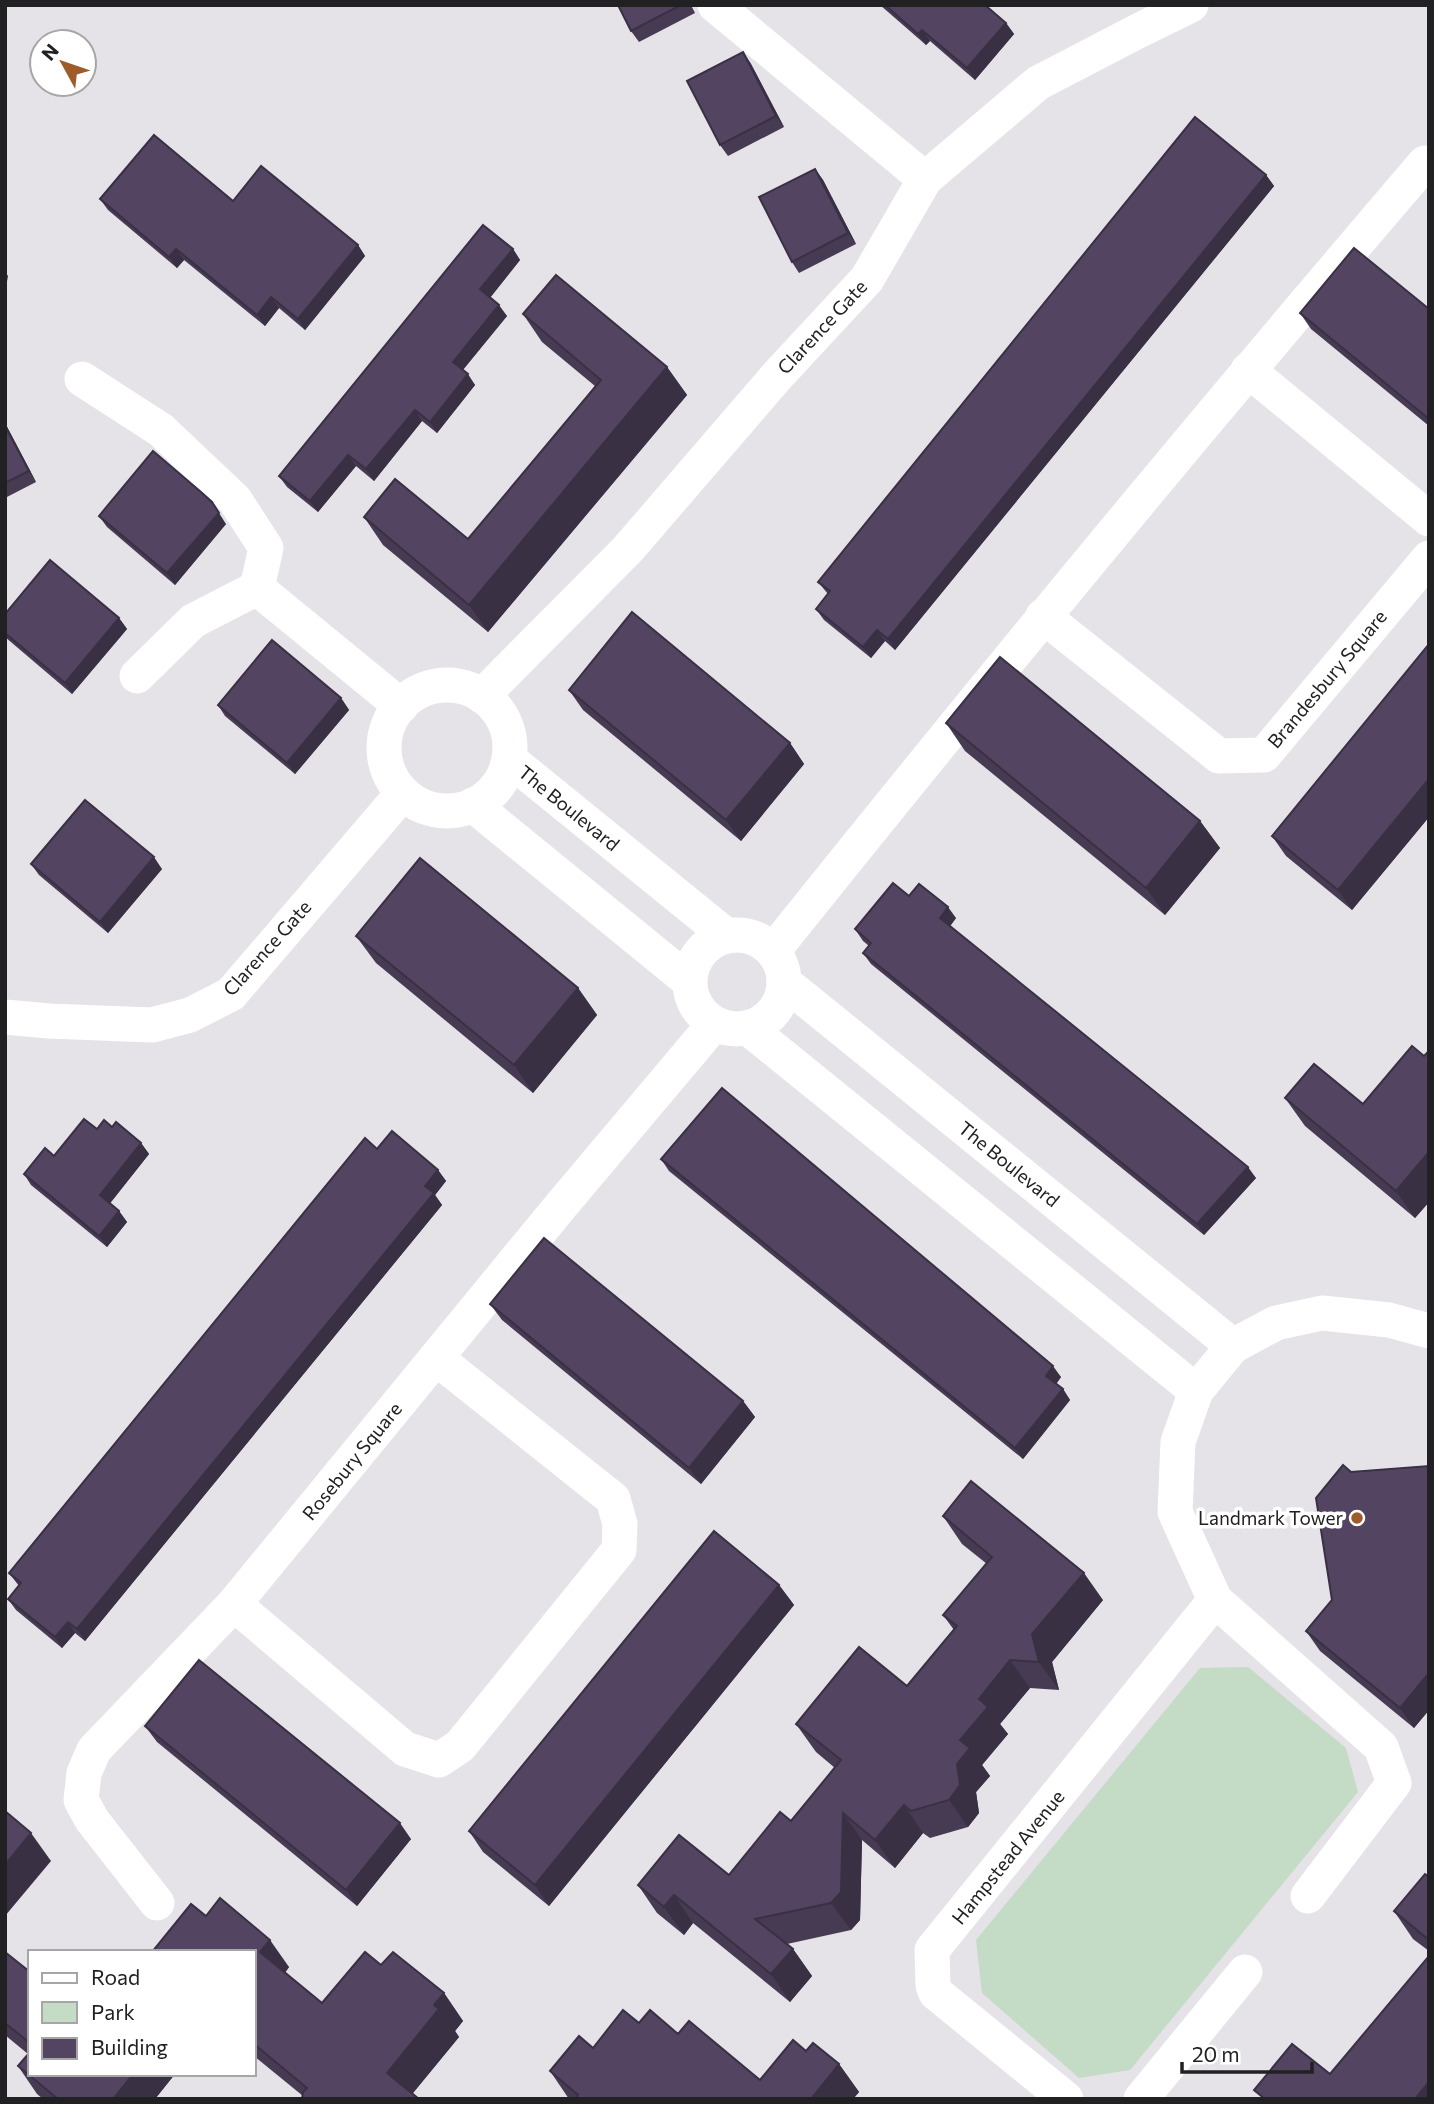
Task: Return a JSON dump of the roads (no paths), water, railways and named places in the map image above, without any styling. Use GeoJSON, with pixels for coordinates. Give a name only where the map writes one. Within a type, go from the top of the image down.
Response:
{"type":"FeatureCollection","features":[{"type":"Feature","properties":{"kind":"street"},"geometry":{"type":"LineString","coordinates":[[715,5],[925,179]]}},
{"type":"Feature","properties":{"kind":"street","name":"Clarence Gate"},"geometry":{"type":"LineString","coordinates":[[482,696],[628,549],[777,376],[867,279],[925,179],[1038,83],[1191,5]]}},
{"type":"Feature","properties":{"kind":"street"},"geometry":{"type":"LineString","coordinates":[[778,967],[1043,616],[1425,163],[1429,166]]}},
{"type":"Feature","properties":{"kind":"street"},"geometry":{"type":"LineString","coordinates":[[1248,370],[1429,519]]}},
{"type":"Feature","properties":{"kind":"street"},"geometry":{"type":"LineString","coordinates":[[82,379],[161,430],[235,500],[266,548],[257,588]]}},
{"type":"Feature","properties":{"kind":"street","name":"Brandesbury Square"},"geometry":{"type":"LineString","coordinates":[[1043,616],[1219,756],[1264,755],[1429,558]]}},
{"type":"Feature","properties":{"kind":"street"},"geometry":{"type":"LineString","coordinates":[[257,588],[401,706]]}},
{"type":"Feature","properties":{"kind":"street"},"geometry":{"type":"LineString","coordinates":[[137,677],[193,621],[257,588]]}},
{"type":"Feature","properties":{"kind":"street"},"geometry":{"type":"LineString","coordinates":[[449,685],[467,688],[482,696],[495,706],[509,735],[508,767],[501,782],[490,794],[462,810],[431,809],[415,803],[403,793],[390,773],[384,750],[391,719],[401,706],[415,694],[449,685]]}},
{"type":"Feature","properties":{"kind":"street","name":"The Boulevard"},"geometry":{"type":"LineString","coordinates":[[509,759],[727,936]]}},
{"type":"Feature","properties":{"kind":"street","name":"Clarence Gate"},"geometry":{"type":"LineString","coordinates":[[5,1017],[152,1025],[190,1015],[231,994],[403,793]]}},
{"type":"Feature","properties":{"kind":"street"},"geometry":{"type":"LineString","coordinates":[[472,805],[689,981]]}},
{"type":"Feature","properties":{"kind":"street"},"geometry":{"type":"LineString","coordinates":[[731,1026],[758,1024],[775,1009],[782,996],[778,967],[763,943],[752,937],[727,936],[715,940],[696,957],[689,981],[696,1006],[704,1016],[731,1026],[1196,1391]]}},
{"type":"Feature","properties":{"kind":"street","name":"The Boulevard"},"geometry":{"type":"LineString","coordinates":[[778,967],[1233,1346]]}},
{"type":"Feature","properties":{"kind":"street","name":"Rosebury Square"},"geometry":{"type":"LineString","coordinates":[[157,1903],[92,1820],[81,1800],[84,1773],[94,1750],[234,1604],[559,1208],[731,1026]]}},
{"type":"Feature","properties":{"kind":"street"},"geometry":{"type":"LineString","coordinates":[[1308,1896],[1394,1783],[1381,1747],[1215,1600],[1175,1512],[1178,1442],[1196,1391],[1233,1346],[1276,1323],[1322,1313],[1389,1320],[1429,1331]]}},
{"type":"Feature","properties":{"kind":"street"},"geometry":{"type":"LineString","coordinates":[[234,1604],[405,1749],[439,1760],[460,1746],[619,1550],[620,1524],[613,1499],[436,1358]]}},
{"type":"Feature","properties":{"kind":"street","name":"Hampstead Avenue"},"geometry":{"type":"LineString","coordinates":[[1066,2099],[936,1993],[933,1986],[932,1950],[1215,1600]]}},
{"type":"Feature","properties":{"kind":"street"},"geometry":{"type":"LineString","coordinates":[[1141,2099],[1245,1972]]}},
{"type":"Feature","properties":{"kind":"place","name":"Landmark Tower"},"geometry":{"type":"Point","coordinates":[1357,1518]}}]}
